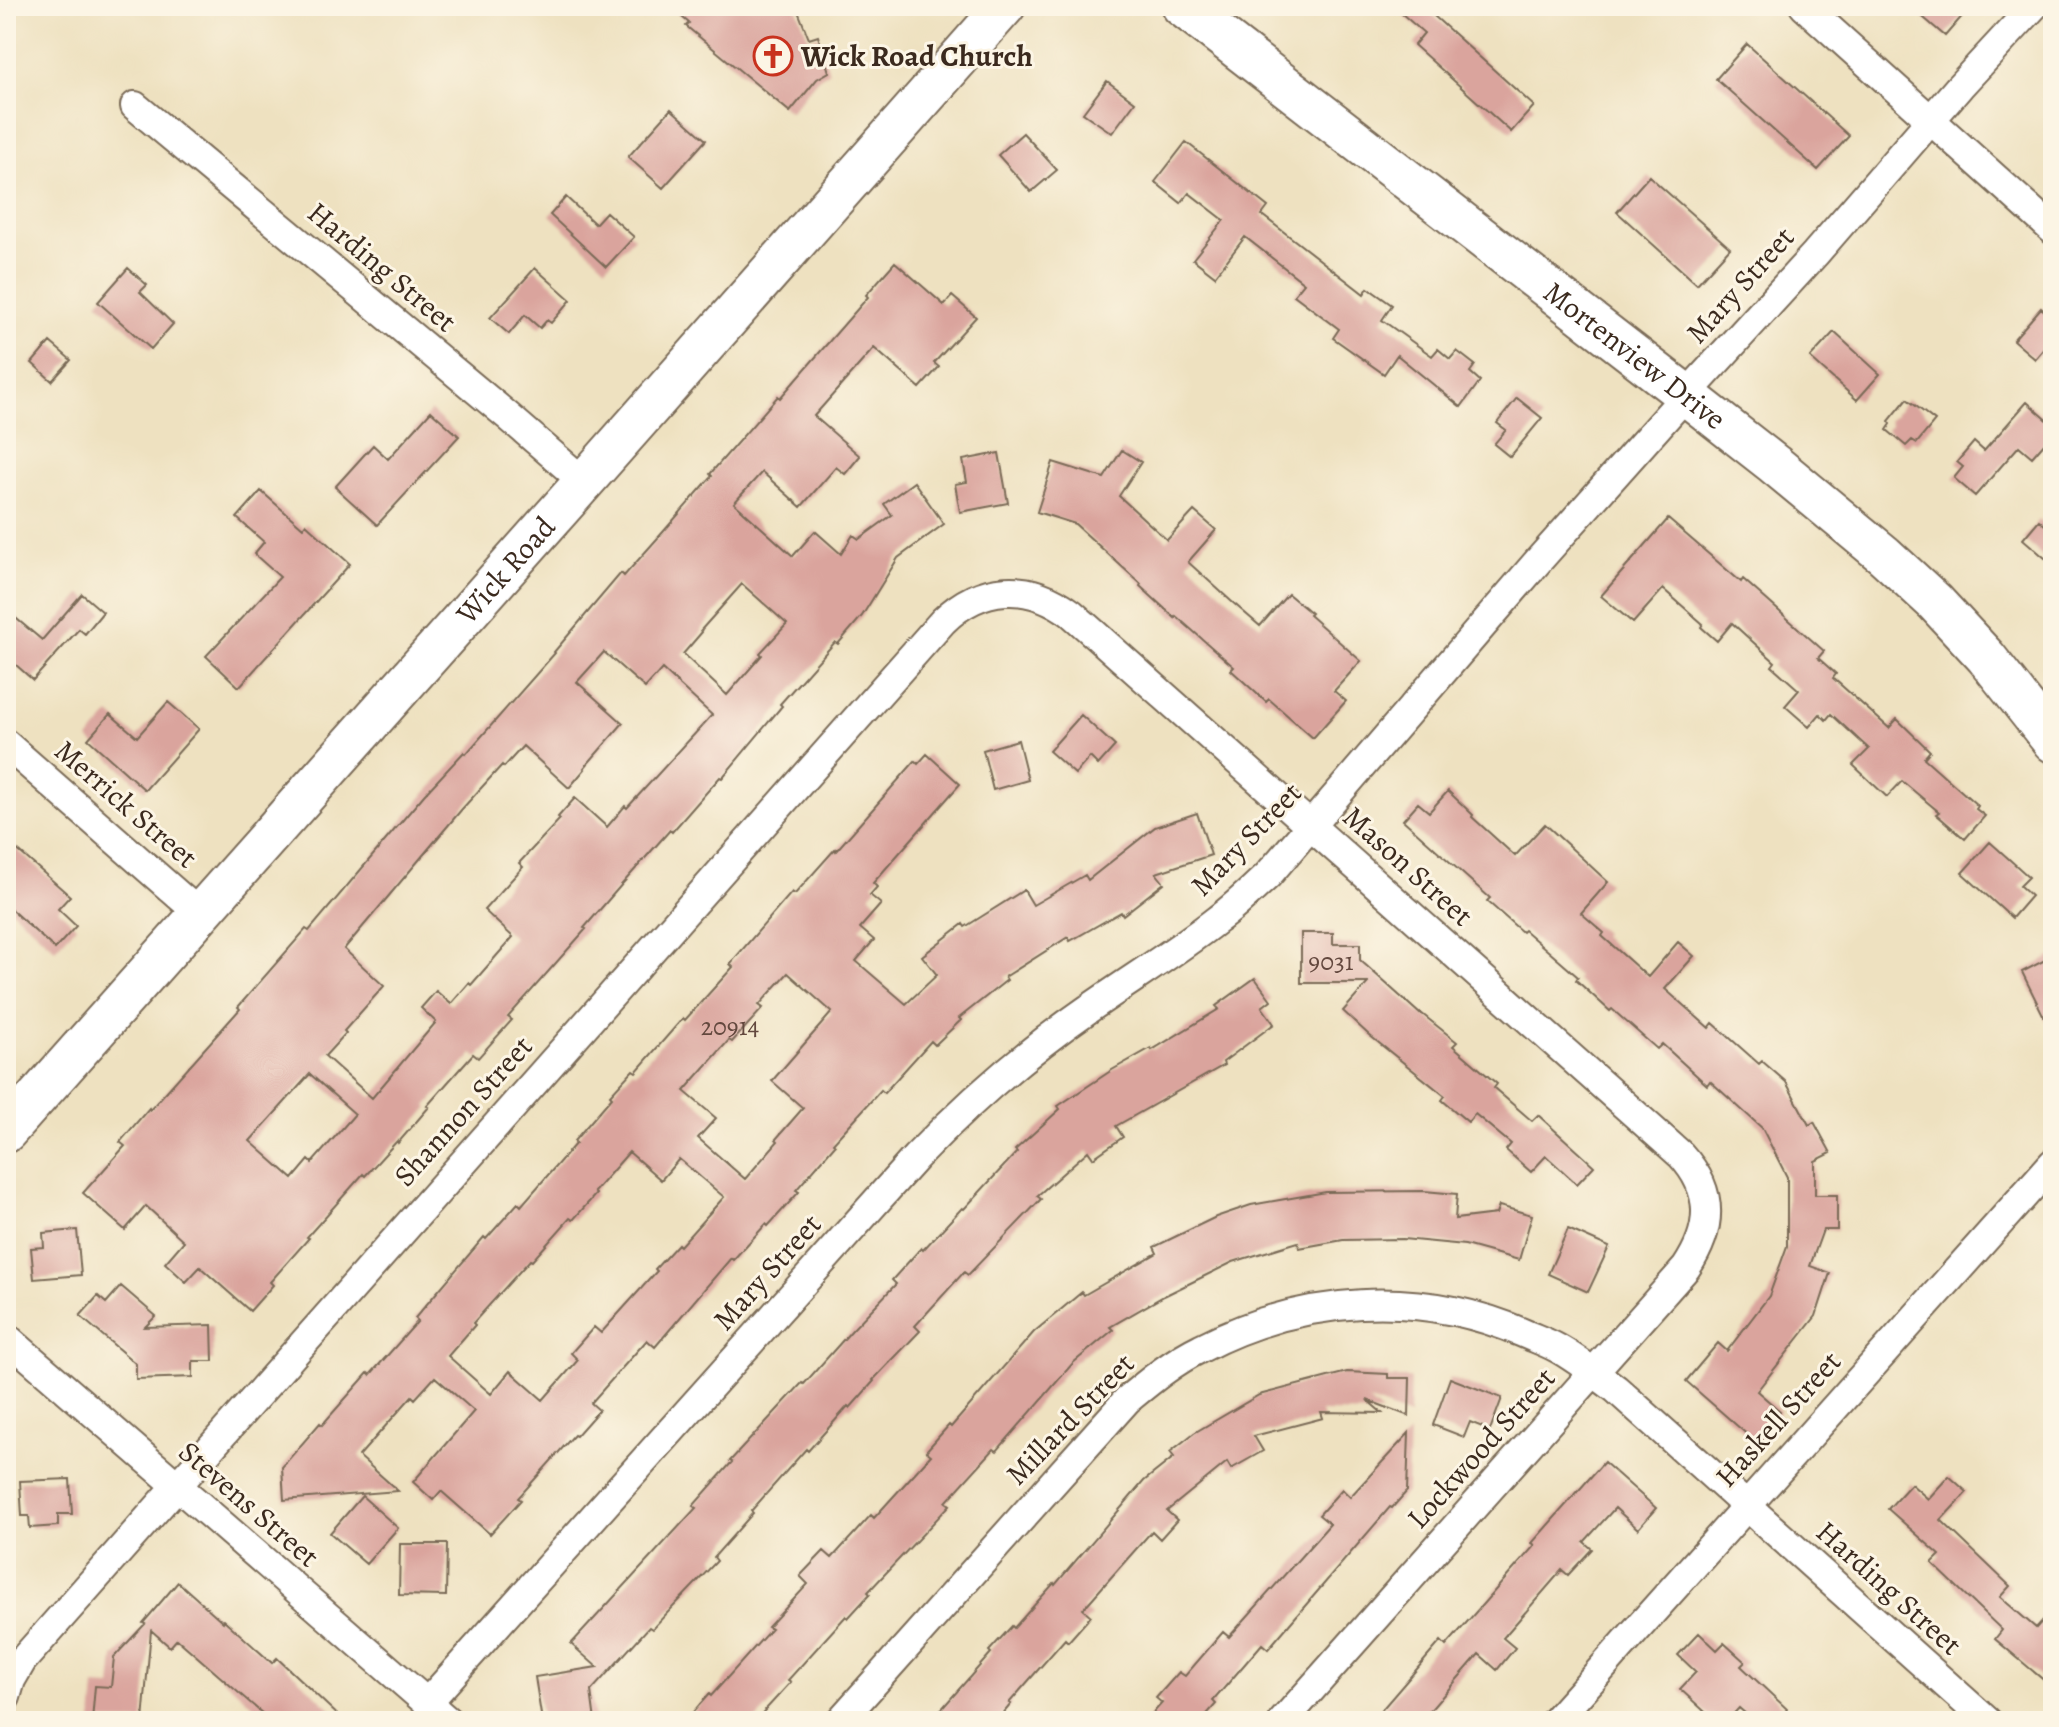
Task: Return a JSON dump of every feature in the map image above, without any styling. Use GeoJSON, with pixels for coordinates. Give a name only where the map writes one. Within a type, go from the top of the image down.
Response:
{"type":"FeatureCollection","features":[{"type":"Feature","properties":{"kind":"street","name":"Wick Road"},"geometry":{"type":"LineString","coordinates":[[6,1132],[1005,6]]}},
{"type":"Feature","properties":{"kind":"street","name":"Mortenview Drive"},"geometry":{"type":"LineString","coordinates":[[1182,6],[1686,395],[1860,535],[1935,602],[1986,657],[2053,742]]}},
{"type":"Feature","properties":{"kind":"street"},"geometry":{"type":"LineString","coordinates":[[1804,6],[2053,230]]}},
{"type":"Feature","properties":{"kind":"street","name":"Mary Street"},"geometry":{"type":"LineString","coordinates":[[438,1712],[916,1157],[956,1116],[1086,1011],[1220,918],[1268,875],[1539,560],[2034,6]]}},
{"type":"Feature","properties":{"kind":"street","name":"Harding Street"},"geometry":{"type":"LineString","coordinates":[[135,106],[584,482]]}},
{"type":"Feature","properties":{"kind":"street","name":"Mason Street"},"geometry":{"type":"LineString","coordinates":[[992,593],[1013,590],[1034,593],[1058,603],[1681,1155],[1699,1179],[1706,1208]]}},
{"type":"Feature","properties":{"kind":"street","name":"Shannon Street"},"geometry":{"type":"LineString","coordinates":[[6,1697],[22,1661],[943,621],[967,601],[992,593]]}},
{"type":"Feature","properties":{"kind":"street","name":"Merrick Street"},"geometry":{"type":"LineString","coordinates":[[6,744],[201,915]]}},
{"type":"Feature","properties":{"kind":"street","name":"Haskell Street"},"geometry":{"type":"LineString","coordinates":[[1555,1721],[2053,1163]]}},
{"type":"Feature","properties":{"kind":"street","name":"Lockwood Street"},"geometry":{"type":"LineString","coordinates":[[1283,1721],[1692,1259],[1703,1237],[1706,1208]]}},
{"type":"Feature","properties":{"kind":"street","name":"Millard Street"},"geometry":{"type":"LineString","coordinates":[[840,1721],[1127,1400],[1199,1349],[1239,1330],[1291,1313],[1346,1304],[1401,1303],[1449,1309],[1503,1324],[1556,1348],[1616,1389],[1746,1505]]}},
{"type":"Feature","properties":{"kind":"street","name":"Stevens Street"},"geometry":{"type":"LineString","coordinates":[[6,1337],[438,1712]]}},
{"type":"Feature","properties":{"kind":"street","name":"Harding Street"},"geometry":{"type":"LineString","coordinates":[[1746,1505],[1987,1721]]}},
{"type":"Feature","properties":{"kind":"building","name":"Wick Road Church"},"geometry":{"type":"Polygon","coordinates":[[[669,6],[796,6],[809,39],[818,36],[829,72],[817,79],[790,112],[686,26],[689,23],[669,6]]]}},
{"type":"Feature","properties":{"kind":"building"},"geometry":{"type":"Polygon","coordinates":[[[1393,6],[1423,6],[1534,106],[1511,132],[1414,45],[1424,33],[1393,6]]]}},
{"type":"Feature","properties":{"kind":"building"},"geometry":{"type":"Polygon","coordinates":[[[1910,6],[1971,6],[1945,36],[1910,6]]]}},
{"type":"Feature","properties":{"kind":"building"},"geometry":{"type":"Polygon","coordinates":[[[1747,44],[1849,136],[1818,170],[1716,79],[1747,44]]]}},
{"type":"Feature","properties":{"kind":"building"},"geometry":{"type":"Polygon","coordinates":[[[1107,81],[1135,102],[1112,133],[1083,113],[1107,81]]]}},
{"type":"Feature","properties":{"kind":"building"},"geometry":{"type":"Polygon","coordinates":[[[671,109],[706,140],[663,188],[628,157],[671,109]]]}},
{"type":"Feature","properties":{"kind":"building"},"geometry":{"type":"Polygon","coordinates":[[[1023,133],[1057,170],[1031,192],[998,155],[1023,133]]]}},
{"type":"Feature","properties":{"kind":"building"},"geometry":{"type":"Polygon","coordinates":[[[1186,142],[1268,207],[1262,215],[1364,294],[1368,288],[1392,305],[1382,320],[1432,356],[1438,349],[1450,359],[1457,351],[1475,365],[1470,372],[1480,381],[1461,407],[1397,355],[1384,374],[1333,338],[1339,329],[1294,295],[1304,283],[1245,237],[1215,276],[1193,259],[1224,220],[1189,193],[1181,203],[1155,182],[1186,142]]]}},
{"type":"Feature","properties":{"kind":"building"},"geometry":{"type":"Polygon","coordinates":[[[1649,176],[1730,248],[1697,284],[1617,212],[1649,176]]]}},
{"type":"Feature","properties":{"kind":"building"},"geometry":{"type":"Polygon","coordinates":[[[566,197],[595,224],[606,212],[634,237],[606,267],[550,215],[566,197]]]}},
{"type":"Feature","properties":{"kind":"building"},"geometry":{"type":"Polygon","coordinates":[[[895,262],[944,305],[952,296],[976,317],[934,363],[939,367],[920,388],[874,348],[814,416],[860,456],[845,474],[836,467],[801,507],[762,472],[734,503],[793,556],[815,531],[841,554],[853,535],[859,539],[892,515],[884,504],[914,482],[944,524],[898,558],[862,616],[838,644],[835,642],[780,704],[782,706],[722,778],[623,883],[508,1017],[512,1020],[478,1058],[473,1054],[398,1143],[365,1176],[363,1174],[307,1237],[250,1311],[200,1267],[186,1282],[165,1263],[184,1241],[146,1206],[125,1230],[83,1193],[125,1146],[120,1142],[149,1108],[240,1009],[238,1007],[306,929],[309,931],[424,795],[464,752],[466,754],[621,573],[624,576],[664,531],[778,396],[780,398],[868,297],[866,295],[895,262]],[[742,584],[683,654],[727,695],[787,624],[742,584]],[[604,652],[577,682],[623,723],[569,788],[523,746],[462,809],[344,949],[384,986],[325,1056],[372,1098],[436,1022],[421,1008],[436,991],[451,1004],[513,937],[484,910],[523,867],[519,863],[560,819],[558,817],[575,798],[607,827],[712,715],[662,669],[645,688],[604,652]],[[310,1074],[250,1141],[293,1179],[309,1160],[312,1163],[355,1114],[310,1074]]]}},
{"type":"Feature","properties":{"kind":"building"},"geometry":{"type":"Polygon","coordinates":[[[128,268],[147,285],[140,292],[173,324],[151,349],[98,302],[128,268]]]}},
{"type":"Feature","properties":{"kind":"building"},"geometry":{"type":"Polygon","coordinates":[[[535,268],[571,300],[551,323],[547,320],[540,328],[525,315],[509,334],[490,318],[535,268]]]}},
{"type":"Feature","properties":{"kind":"building"},"geometry":{"type":"Polygon","coordinates":[[[2041,308],[2053,318],[2053,338],[2035,359],[2013,340],[2041,308]]]}},
{"type":"Feature","properties":{"kind":"building"},"geometry":{"type":"Polygon","coordinates":[[[1834,332],[1880,374],[1857,400],[1810,358],[1834,332]]]}},
{"type":"Feature","properties":{"kind":"building"},"geometry":{"type":"Polygon","coordinates":[[[50,342],[71,360],[52,381],[32,363],[50,342]]]}},
{"type":"Feature","properties":{"kind":"building"},"geometry":{"type":"Polygon","coordinates":[[[1517,398],[1542,418],[1510,457],[1494,444],[1506,430],[1497,423],[1517,398]]]}},
{"type":"Feature","properties":{"kind":"building"},"geometry":{"type":"Polygon","coordinates":[[[1907,399],[1935,421],[1917,443],[1912,440],[1906,446],[1887,430],[1891,424],[1889,421],[1907,399]]]}},
{"type":"Feature","properties":{"kind":"building"},"geometry":{"type":"Polygon","coordinates":[[[2027,402],[2053,425],[2053,433],[2032,457],[2019,446],[1975,496],[1954,478],[1963,467],[1957,462],[1974,442],[1984,451],[2027,402]]]}},
{"type":"Feature","properties":{"kind":"building"},"geometry":{"type":"Polygon","coordinates":[[[431,411],[459,436],[377,525],[335,487],[373,445],[388,459],[431,411]]]}},
{"type":"Feature","properties":{"kind":"building"},"geometry":{"type":"Polygon","coordinates":[[[1122,450],[1141,462],[1119,496],[1167,540],[1194,511],[1216,530],[1188,562],[1231,601],[1260,626],[1288,594],[1361,661],[1334,691],[1346,701],[1313,738],[1269,699],[1266,702],[1231,670],[1234,667],[1175,618],[1075,524],[1037,512],[1053,462],[1104,478],[1122,450]]]}},
{"type":"Feature","properties":{"kind":"building"},"geometry":{"type":"Polygon","coordinates":[[[999,453],[1008,503],[960,512],[955,484],[967,482],[963,460],[999,453]]]}},
{"type":"Feature","properties":{"kind":"building"},"geometry":{"type":"Polygon","coordinates":[[[261,491],[303,528],[306,524],[350,564],[239,687],[206,656],[280,577],[254,554],[264,542],[237,518],[261,491]]]}},
{"type":"Feature","properties":{"kind":"building"},"geometry":{"type":"Polygon","coordinates":[[[1668,519],[1741,582],[1743,579],[1824,651],[1818,658],[1836,674],[1833,678],[1889,728],[1897,719],[1930,751],[1924,758],[1978,806],[1976,809],[1985,816],[1965,839],[1902,781],[1887,797],[1853,765],[1869,749],[1831,714],[1826,720],[1820,714],[1809,727],[1785,706],[1799,690],[1772,666],[1775,662],[1732,623],[1717,641],[1701,627],[1703,624],[1663,589],[1633,623],[1601,596],[1668,519]]]}},
{"type":"Feature","properties":{"kind":"building"},"geometry":{"type":"Polygon","coordinates":[[[2039,520],[2053,532],[2053,565],[2023,539],[2039,520]]]}},
{"type":"Feature","properties":{"kind":"building"},"geometry":{"type":"Polygon","coordinates":[[[82,594],[103,612],[85,634],[79,629],[33,680],[6,656],[6,610],[42,640],[82,594]]]}},
{"type":"Feature","properties":{"kind":"building"},"geometry":{"type":"Polygon","coordinates":[[[168,702],[199,729],[145,790],[88,739],[110,714],[137,737],[168,702]]]}},
{"type":"Feature","properties":{"kind":"building"},"geometry":{"type":"Polygon","coordinates":[[[1081,715],[1115,746],[1098,765],[1090,757],[1075,774],[1049,751],[1081,715]]]}},
{"type":"Feature","properties":{"kind":"building"},"geometry":{"type":"Polygon","coordinates":[[[1018,740],[1028,780],[993,790],[983,750],[1018,740]]]}},
{"type":"Feature","properties":{"kind":"building"},"geometry":{"type":"Polygon","coordinates":[[[927,754],[960,784],[873,883],[877,887],[870,895],[881,904],[860,928],[874,940],[856,961],[906,1004],[937,975],[922,956],[963,924],[965,927],[1024,890],[1033,905],[1085,875],[1088,880],[1155,827],[1197,813],[1211,855],[1156,873],[1164,883],[1123,915],[1121,912],[1070,941],[1068,937],[1005,977],[1007,980],[959,1018],[961,1020],[935,1045],[931,1041],[833,1143],[835,1145],[796,1190],[799,1192],[733,1260],[731,1258],[655,1347],[647,1340],[591,1403],[599,1410],[518,1498],[521,1500],[490,1534],[441,1491],[433,1500],[413,1482],[474,1411],[435,1377],[415,1399],[412,1396],[359,1456],[398,1491],[284,1500],[282,1467],[418,1321],[415,1318],[484,1237],[486,1239],[518,1203],[521,1206],[576,1143],[574,1141],[612,1097],[610,1095],[633,1070],[636,1072],[733,967],[730,964],[792,892],[795,894],[836,851],[915,761],[918,764],[927,754]],[[788,973],[759,1005],[763,1008],[732,1042],[729,1040],[684,1091],[716,1118],[698,1138],[745,1179],[803,1108],[772,1081],[832,1012],[788,973]],[[629,1152],[573,1220],[570,1218],[530,1260],[473,1323],[475,1325],[448,1356],[491,1394],[510,1371],[543,1400],[578,1360],[571,1353],[594,1327],[601,1333],[657,1271],[655,1269],[724,1197],[679,1159],[661,1180],[629,1152]]]}},
{"type":"Feature","properties":{"kind":"building"},"geometry":{"type":"Polygon","coordinates":[[[1448,791],[1515,856],[1545,824],[1608,882],[1581,913],[1648,977],[1678,942],[1694,956],[1665,989],[1709,1028],[1713,1023],[1759,1064],[1762,1061],[1786,1082],[1809,1125],[1814,1122],[1831,1153],[1815,1161],[1815,1195],[1837,1195],[1837,1230],[1823,1230],[1810,1266],[1830,1273],[1816,1316],[1757,1391],[1780,1411],[1775,1417],[1779,1420],[1758,1444],[1686,1381],[1718,1343],[1727,1351],[1769,1296],[1787,1246],[1787,1177],[1762,1128],[1710,1081],[1707,1085],[1662,1044],[1657,1049],[1612,1009],[1610,1011],[1576,980],[1578,977],[1487,901],[1490,898],[1403,820],[1418,803],[1429,812],[1448,791]]]}},
{"type":"Feature","properties":{"kind":"building"},"geometry":{"type":"Polygon","coordinates":[[[6,840],[70,896],[58,909],[76,926],[55,949],[6,905],[6,840]]]}},
{"type":"Feature","properties":{"kind":"building"},"geometry":{"type":"Polygon","coordinates":[[[1990,842],[2029,877],[2020,886],[2031,896],[2012,918],[1962,873],[1990,842]]]}},
{"type":"Feature","properties":{"kind":"building"},"geometry":{"type":"Polygon","coordinates":[[[1301,933],[1333,933],[1333,944],[1360,944],[1360,960],[1420,1014],[1457,1042],[1453,1046],[1497,1084],[1494,1088],[1532,1121],[1538,1115],[1594,1166],[1577,1184],[1546,1156],[1531,1172],[1506,1150],[1511,1144],[1475,1114],[1468,1122],[1442,1100],[1445,1096],[1343,1011],[1368,983],[1301,983],[1301,933]]]}},
{"type":"Feature","properties":{"kind":"building"},"geometry":{"type":"Polygon","coordinates":[[[2053,956],[2053,1035],[2022,972],[2053,956]]]}},
{"type":"Feature","properties":{"kind":"building"},"geometry":{"type":"Polygon","coordinates":[[[1255,978],[1271,1000],[1262,1007],[1274,1024],[1223,1062],[1224,1065],[1116,1126],[1123,1137],[1093,1158],[1088,1151],[1037,1196],[1041,1199],[968,1275],[964,1272],[915,1326],[920,1331],[751,1511],[753,1513],[714,1557],[717,1561],[652,1629],[649,1627],[591,1691],[595,1721],[542,1721],[535,1677],[597,1667],[571,1644],[696,1508],[693,1506],[730,1461],[896,1284],[892,1280],[921,1248],[923,1250],[964,1209],[1017,1152],[1015,1150],[1060,1109],[1058,1106],[1112,1070],[1152,1050],[1219,1009],[1216,1006],[1255,978]]]}},
{"type":"Feature","properties":{"kind":"building"},"geometry":{"type":"Polygon","coordinates":[[[1424,1191],[1457,1194],[1455,1219],[1496,1214],[1499,1206],[1532,1215],[1519,1260],[1465,1245],[1403,1239],[1343,1240],[1299,1248],[1298,1242],[1233,1262],[1164,1296],[1110,1327],[1113,1330],[1073,1363],[997,1451],[994,1449],[946,1502],[950,1505],[788,1680],[791,1682],[755,1721],[685,1721],[709,1694],[711,1696],[808,1584],[800,1576],[824,1551],[832,1558],[871,1515],[874,1518],[931,1455],[926,1451],[1034,1332],[1082,1292],[1084,1295],[1157,1253],[1154,1247],[1216,1217],[1251,1205],[1326,1192],[1424,1191]]]}},
{"type":"Feature","properties":{"kind":"building"},"geometry":{"type":"Polygon","coordinates":[[[1568,1229],[1609,1247],[1588,1292],[1548,1274],[1568,1229]]]}},
{"type":"Feature","properties":{"kind":"building"},"geometry":{"type":"Polygon","coordinates":[[[77,1230],[81,1275],[34,1279],[31,1248],[44,1247],[43,1233],[77,1230]]]}},
{"type":"Feature","properties":{"kind":"building"},"geometry":{"type":"Polygon","coordinates":[[[121,1286],[156,1316],[145,1327],[212,1325],[213,1361],[193,1361],[193,1377],[136,1379],[136,1364],[80,1316],[98,1296],[106,1303],[121,1286]]]}},
{"type":"Feature","properties":{"kind":"building"},"geometry":{"type":"Polygon","coordinates":[[[1347,1372],[1410,1378],[1409,1416],[1367,1400],[1382,1413],[1321,1412],[1323,1418],[1254,1436],[1263,1451],[1231,1469],[1227,1462],[1167,1511],[1177,1520],[1160,1539],[1152,1531],[1083,1609],[1091,1616],[1068,1642],[1065,1639],[997,1721],[931,1721],[991,1653],[989,1651],[1055,1585],[1144,1481],[1174,1457],[1170,1452],[1194,1433],[1259,1395],[1347,1372]]]}},
{"type":"Feature","properties":{"kind":"building"},"geometry":{"type":"Polygon","coordinates":[[[1450,1378],[1502,1398],[1490,1430],[1470,1422],[1464,1437],[1433,1425],[1450,1378]]]}},
{"type":"Feature","properties":{"kind":"building"},"geometry":{"type":"Polygon","coordinates":[[[1409,1433],[1407,1491],[1268,1649],[1262,1644],[1213,1701],[1216,1704],[1201,1721],[1146,1721],[1162,1703],[1156,1698],[1179,1672],[1185,1676],[1223,1632],[1229,1637],[1330,1524],[1319,1515],[1342,1489],[1350,1497],[1409,1433]]]}},
{"type":"Feature","properties":{"kind":"building"},"geometry":{"type":"Polygon","coordinates":[[[1604,1462],[1656,1508],[1638,1529],[1615,1508],[1584,1542],[1592,1549],[1568,1575],[1562,1570],[1503,1638],[1515,1648],[1497,1670],[1479,1654],[1421,1721],[1372,1721],[1441,1641],[1446,1646],[1604,1462]]]}},
{"type":"Feature","properties":{"kind":"building"},"geometry":{"type":"Polygon","coordinates":[[[1949,1476],[1967,1492],[1941,1520],[2010,1586],[2000,1597],[2036,1628],[2053,1609],[2053,1688],[1995,1639],[2002,1630],[1932,1563],[1940,1555],[1888,1509],[1911,1484],[1928,1499],[1949,1476]]]}},
{"type":"Feature","properties":{"kind":"building"},"geometry":{"type":"Polygon","coordinates":[[[70,1479],[72,1514],[58,1514],[58,1526],[30,1528],[29,1516],[22,1516],[20,1481],[70,1479]]]}},
{"type":"Feature","properties":{"kind":"building"},"geometry":{"type":"Polygon","coordinates":[[[362,1496],[398,1528],[366,1564],[330,1533],[362,1496]]]}},
{"type":"Feature","properties":{"kind":"building"},"geometry":{"type":"Polygon","coordinates":[[[400,1544],[447,1544],[446,1596],[399,1595],[400,1544]]]}},
{"type":"Feature","properties":{"kind":"building"},"geometry":{"type":"Polygon","coordinates":[[[178,1582],[272,1663],[277,1658],[344,1721],[271,1721],[177,1639],[170,1647],[151,1630],[143,1721],[92,1721],[95,1686],[111,1687],[114,1657],[178,1582]]]}},
{"type":"Feature","properties":{"kind":"building"},"geometry":{"type":"Polygon","coordinates":[[[1699,1633],[1717,1650],[1724,1643],[1745,1662],[1741,1666],[1787,1709],[1778,1721],[1754,1721],[1739,1708],[1727,1721],[1715,1721],[1680,1689],[1696,1672],[1678,1655],[1699,1633]]]}},
{"type":"Feature","properties":{"kind":"place","name":"Wick Road Church"},"geometry":{"type":"Point","coordinates":[773,56]}}]}
